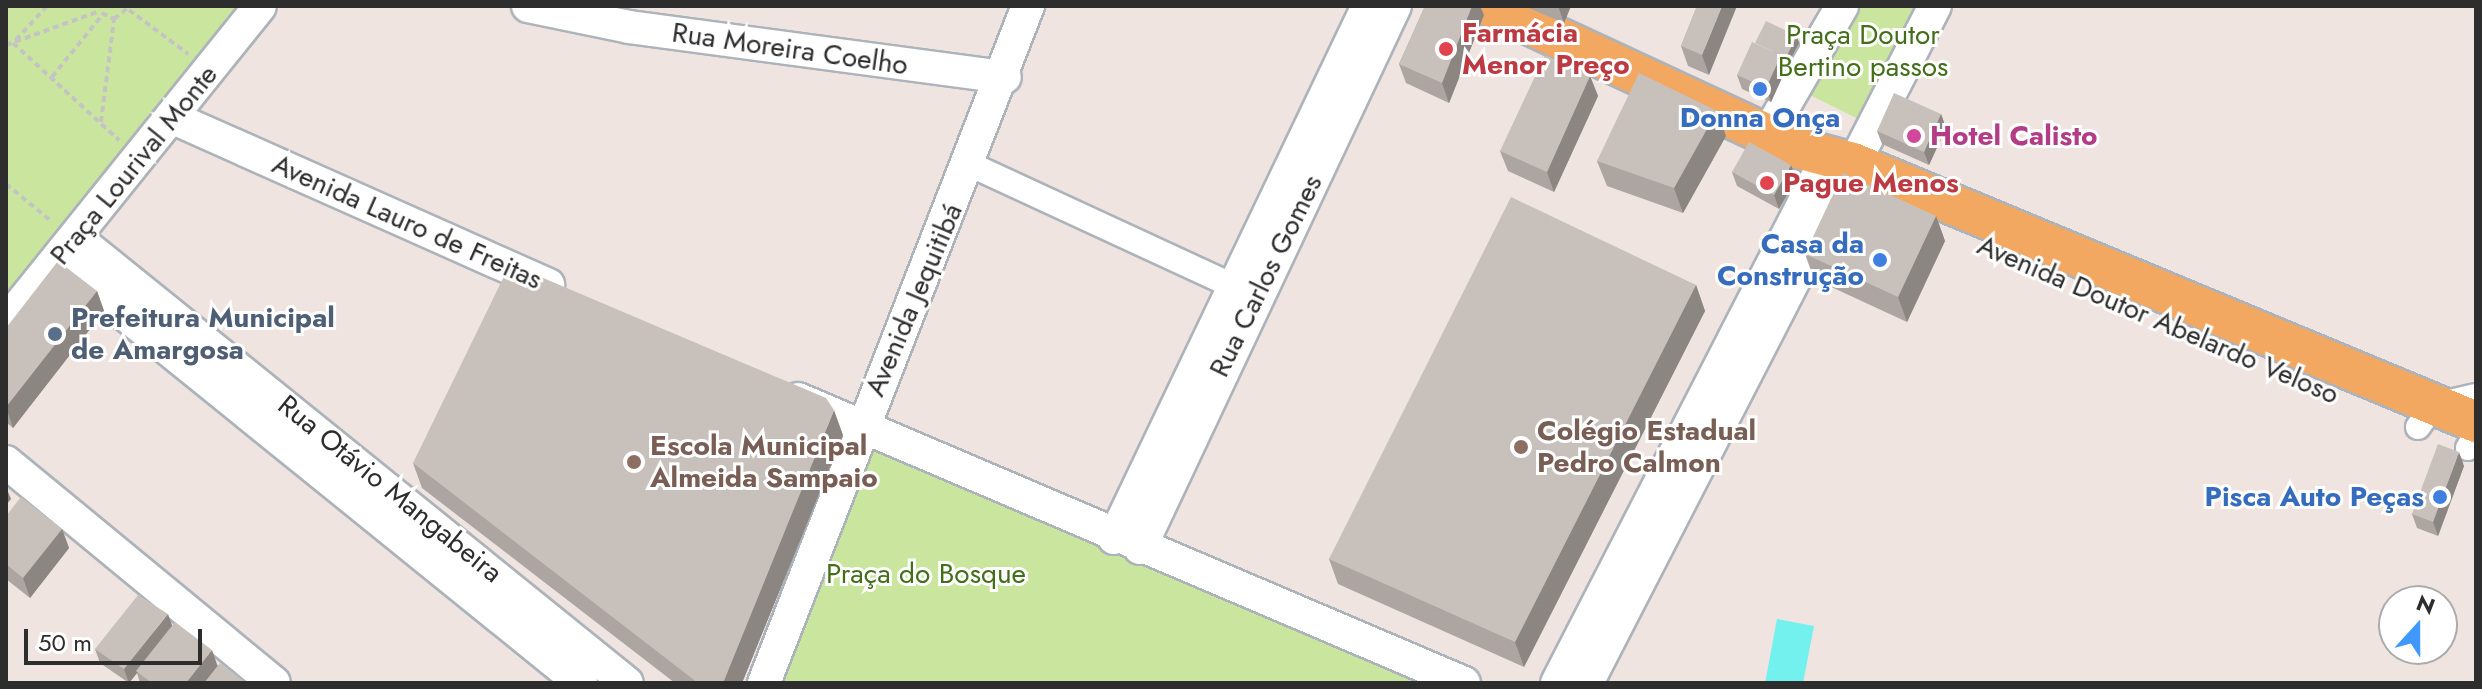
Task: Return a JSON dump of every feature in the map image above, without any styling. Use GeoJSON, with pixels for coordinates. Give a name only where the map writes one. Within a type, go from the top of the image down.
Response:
{"type":"FeatureCollection","features":[{"type":"Feature","properties":{"kind":"main road","name":"Avenida Doutor Abelardo Veloso"},"geometry":{"type":"LineString","coordinates":[[1490,6],[1817,159],[2069,270],[2426,416],[2474,439]]}},
{"type":"Feature","properties":{"kind":"street","name":"Praça Lourival Monte"},"geometry":{"type":"LineString","coordinates":[[6,322],[260,6]]}},
{"type":"Feature","properties":{"kind":"street","name":"Avenida Jequitibá"},"geometry":{"type":"LineString","coordinates":[[764,683],[861,427],[971,165],[1028,6]]}},
{"type":"Feature","properties":{"kind":"street","name":"Rua Carlos Gomes"},"geometry":{"type":"LineString","coordinates":[[1363,45],[1368,6]]}},
{"type":"Feature","properties":{"kind":"street","name":"Rua Carlos Gomes"},"geometry":{"type":"LineString","coordinates":[[1127,543],[1189,405],[1363,45],[1395,6]]}},
{"type":"Feature","properties":{"kind":"street"},"geometry":{"type":"LineString","coordinates":[[1587,683],[1817,159],[1842,6]]}},
{"type":"Feature","properties":{"kind":"street"},"geometry":{"type":"LineString","coordinates":[[1557,683],[1817,159],[1935,6]]}},
{"type":"Feature","properties":{"kind":"street","name":"Rua Moreira Coelho"},"geometry":{"type":"LineString","coordinates":[[541,8],[1005,77]]}},
{"type":"Feature","properties":{"kind":"street","name":"Avenida Lauro de Freitas"},"geometry":{"type":"LineString","coordinates":[[171,117],[582,301]]}},
{"type":"Feature","properties":{"kind":"street"},"geometry":{"type":"LineString","coordinates":[[971,165],[1245,291]]}},
{"type":"Feature","properties":{"kind":"street","name":"Rua Otávio Mangabeira"},"geometry":{"type":"LineString","coordinates":[[67,249],[340,465],[627,683]]}},
{"type":"Feature","properties":{"kind":"street"},"geometry":{"type":"LineString","coordinates":[[764,383],[1127,543],[1464,683]]}},
{"type":"Feature","properties":{"kind":"street"},"geometry":{"type":"LineString","coordinates":[[2426,416],[2476,396]]}},
{"type":"Feature","properties":{"kind":"street"},"geometry":{"type":"LineString","coordinates":[[6,462],[274,683]]}},
{"type":"Feature","properties":{"kind":"street","name":"Rua Otávio Mangabeira"},"geometry":{"type":"LineString","coordinates":[[340,465],[581,683]]}},
{"type":"Feature","properties":{"kind":"path"},"geometry":{"type":"LineString","coordinates":[[13,43],[47,6]]}},
{"type":"Feature","properties":{"kind":"path"},"geometry":{"type":"LineString","coordinates":[[101,122],[114,19],[130,8],[210,69]]}},
{"type":"Feature","properties":{"kind":"path"},"geometry":{"type":"LineString","coordinates":[[6,45],[101,10]]}},
{"type":"Feature","properties":{"kind":"path"},"geometry":{"type":"LineString","coordinates":[[101,10],[114,19]]}},
{"type":"Feature","properties":{"kind":"path"},"geometry":{"type":"LineString","coordinates":[[52,77],[101,10]]}},
{"type":"Feature","properties":{"kind":"path"},"geometry":{"type":"LineString","coordinates":[[13,43],[138,158]]}},
{"type":"Feature","properties":{"kind":"path"},"geometry":{"type":"LineString","coordinates":[[6,184],[67,249]]}},
{"type":"Feature","properties":{"kind":"green space"},"geometry":{"type":"Polygon","coordinates":[[[6,6],[242,6],[6,307],[6,6]]]}},
{"type":"Feature","properties":{"kind":"green space","name":"Praça Doutor Bertino passos"},"geometry":{"type":"Polygon","coordinates":[[[1843,6],[1934,6],[1866,123],[1798,89],[1843,6]]]}},
{"type":"Feature","properties":{"kind":"green space","name":"Praça do Bosque"},"geometry":{"type":"Polygon","coordinates":[[[861,427],[1465,683],[765,683],[861,427]]]}},
{"type":"Feature","properties":{"kind":"water"},"geometry":{"type":"Polygon","coordinates":[[[1777,619],[1814,626],[1803,683],[1765,683],[1777,619]]]}},
{"type":"Feature","properties":{"kind":"building"},"geometry":{"type":"Polygon","coordinates":[[[1425,6],[1472,6],[1442,83],[1399,64],[1425,6]]]}},
{"type":"Feature","properties":{"kind":"building"},"geometry":{"type":"Polygon","coordinates":[[[1697,6],[1722,6],[1702,55],[1681,46],[1697,6]]]}},
{"type":"Feature","properties":{"kind":"building"},"geometry":{"type":"Polygon","coordinates":[[[1766,21],[1797,36],[1784,61],[1781,55],[1755,43],[1766,21]]]}},
{"type":"Feature","properties":{"kind":"building"},"geometry":{"type":"Polygon","coordinates":[[[1752,42],[1781,55],[1766,88],[1737,75],[1752,42]]]}},
{"type":"Feature","properties":{"kind":"building"},"geometry":{"type":"Polygon","coordinates":[[[1545,55],[1590,76],[1547,172],[1500,151],[1545,55]]]}},
{"type":"Feature","properties":{"kind":"building"},"geometry":{"type":"Polygon","coordinates":[[[1639,73],[1717,111],[1674,188],[1597,161],[1639,73]]]}},
{"type":"Feature","properties":{"kind":"building"},"geometry":{"type":"Polygon","coordinates":[[[1894,93],[1941,114],[1924,152],[1877,131],[1894,93]]]}},
{"type":"Feature","properties":{"kind":"building"},"geometry":{"type":"Polygon","coordinates":[[[1749,142],[1791,165],[1774,195],[1732,172],[1749,142]]]}},
{"type":"Feature","properties":{"kind":"building","name":"Casa da Construção"},"geometry":{"type":"Polygon","coordinates":[[[1843,173],[1936,216],[1898,297],[1805,254],[1843,173]]]}},
{"type":"Feature","properties":{"kind":"building","name":"Colégio Estadual Pedro Calmon"},"geometry":{"type":"Polygon","coordinates":[[[1511,197],[1696,285],[1515,642],[1329,559],[1511,197]]]}},
{"type":"Feature","properties":{"kind":"building"},"geometry":{"type":"Polygon","coordinates":[[[58,261],[97,291],[6,407],[6,328],[58,261]]]}},
{"type":"Feature","properties":{"kind":"building","name":"Escola Municipal Almeida Sampaio"},"geometry":{"type":"Polygon","coordinates":[[[510,264],[826,398],[834,410],[723,683],[698,683],[413,463],[510,264]]]}},
{"type":"Feature","properties":{"kind":"building"},"geometry":{"type":"Polygon","coordinates":[[[2438,444],[2459,452],[2433,522],[2412,514],[2438,444]]]}},
{"type":"Feature","properties":{"kind":"building"},"geometry":{"type":"Polygon","coordinates":[[[21,497],[62,529],[23,578],[6,564],[6,516],[21,497]]]}},
{"type":"Feature","properties":{"kind":"building"},"geometry":{"type":"Polygon","coordinates":[[[138,595],[168,614],[124,669],[95,649],[138,595]]]}},
{"type":"Feature","properties":{"kind":"building"},"geometry":{"type":"Polygon","coordinates":[[[175,622],[212,650],[186,683],[152,683],[136,671],[175,622]]]}},
{"type":"Feature","properties":{"kind":"building"},"geometry":{"type":"Polygon","coordinates":[[[220,663],[246,683],[204,683],[220,663]]]}},
{"type":"Feature","properties":{"kind":"place","name":"Farmácia Menor Preço"},"geometry":{"type":"Point","coordinates":[1446,49]}},
{"type":"Feature","properties":{"kind":"place","name":"Donna Onça"},"geometry":{"type":"Point","coordinates":[1760,89]}},
{"type":"Feature","properties":{"kind":"place","name":"Hotel Calisto"},"geometry":{"type":"Point","coordinates":[1914,136]}},
{"type":"Feature","properties":{"kind":"place","name":"Pague Menos"},"geometry":{"type":"Point","coordinates":[1767,183]}},
{"type":"Feature","properties":{"kind":"place","name":"Casa da Construção"},"geometry":{"type":"Point","coordinates":[1880,260]}},
{"type":"Feature","properties":{"kind":"place","name":"Prefeitura Municipal de Amargosa"},"geometry":{"type":"Point","coordinates":[55,334]}},
{"type":"Feature","properties":{"kind":"place","name":"Colégio Estadual Pedro Calmon"},"geometry":{"type":"Point","coordinates":[1521,447]}},
{"type":"Feature","properties":{"kind":"place","name":"Escola Municipal Almeida Sampaio"},"geometry":{"type":"Point","coordinates":[634,462]}},
{"type":"Feature","properties":{"kind":"place","name":"Pisca Auto Peças"},"geometry":{"type":"Point","coordinates":[2440,497]}}]}
